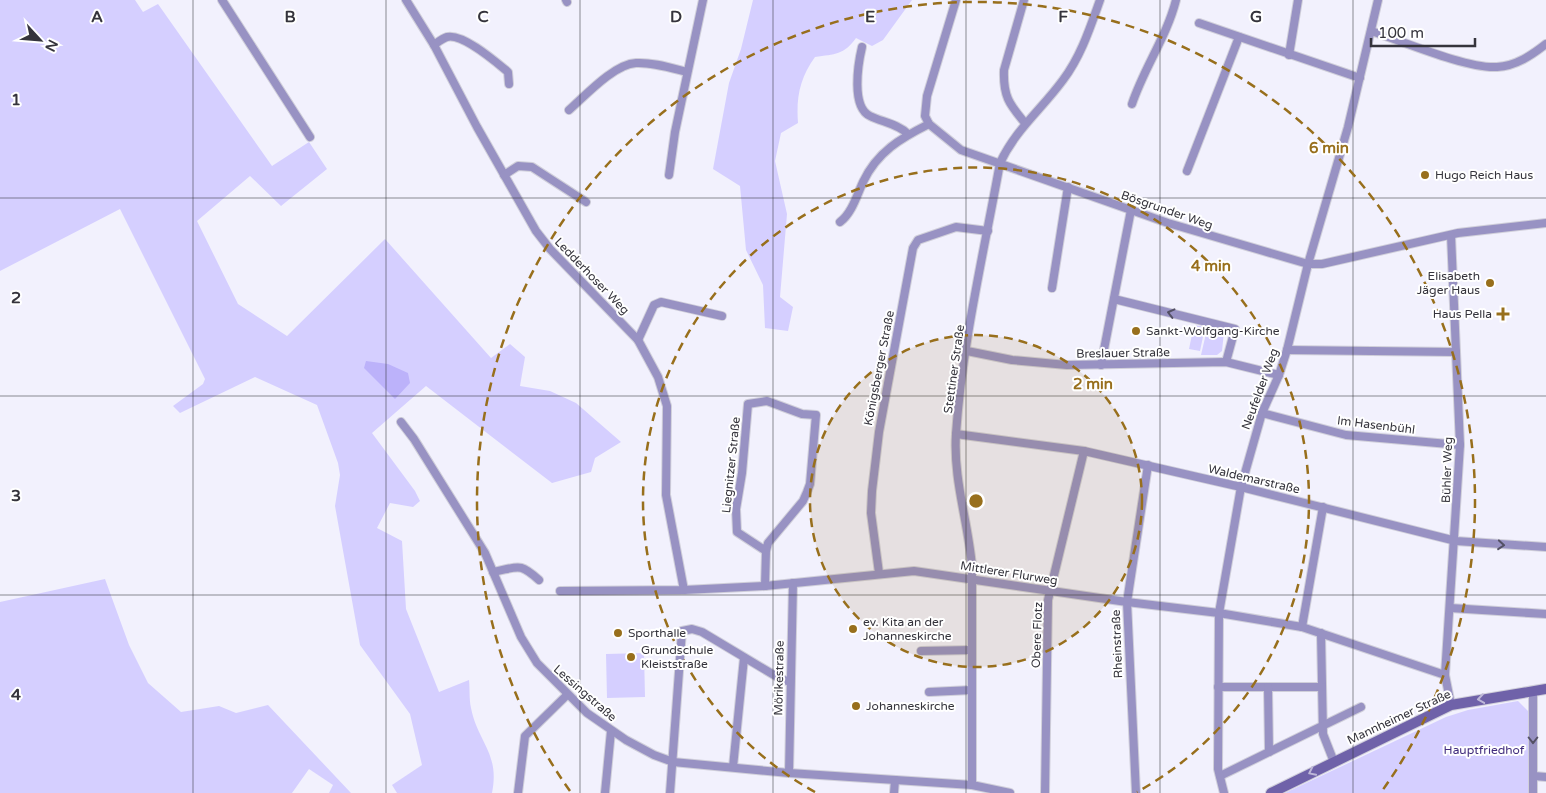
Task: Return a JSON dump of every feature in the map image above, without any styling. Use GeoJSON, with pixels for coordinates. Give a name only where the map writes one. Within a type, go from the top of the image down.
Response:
{"type":"FeatureCollection","features":[{"type":"Feature","properties":{"kind":"street"},"geometry":{"type":"LineString","coordinates":[[222,0],[310,138]]}},
{"type":"Feature","properties":{"kind":"street","name":"Ledderhoser Weg"},"geometry":{"type":"LineString","coordinates":[[406,0],[434,45],[536,231],[550,249],[638,340],[658,377],[667,406],[666,495],[684,590]]}},
{"type":"Feature","properties":{"kind":"street"},"geometry":{"type":"LineString","coordinates":[[669,175],[675,132],[703,0]]}},
{"type":"Feature","properties":{"kind":"street"},"geometry":{"type":"LineString","coordinates":[[840,222],[848,215],[864,180],[878,157],[908,134],[929,124],[925,116],[927,96],[956,0]]}},
{"type":"Feature","properties":{"kind":"street"},"geometry":{"type":"LineString","coordinates":[[1024,0],[1004,70],[1004,91],[1009,104],[1025,123]]}},
{"type":"Feature","properties":{"kind":"street","name":"Stettiner Straße"},"geometry":{"type":"LineString","coordinates":[[972,785],[972,579],[970,540],[957,474],[956,434],[967,351],[1000,163],[1012,138],[1069,72],[1083,48],[1100,0]]}},
{"type":"Feature","properties":{"kind":"street"},"geometry":{"type":"LineString","coordinates":[[1132,104],[1138,85],[1173,14],[1176,0]]}},
{"type":"Feature","properties":{"kind":"street"},"geometry":{"type":"LineString","coordinates":[[1289,55],[1298,0]]}},
{"type":"Feature","properties":{"kind":"street","name":"Neufelder Weg"},"geometry":{"type":"LineString","coordinates":[[1224,793],[1220,776],[1219,613],[1241,487],[1262,413],[1279,375],[1287,350],[1308,264],[1360,78],[1378,0]]}},
{"type":"Feature","properties":{"kind":"street"},"geometry":{"type":"LineString","coordinates":[[1199,23],[1360,78]]}},
{"type":"Feature","properties":{"kind":"street"},"geometry":{"type":"LineString","coordinates":[[1371,31],[1460,61],[1497,67],[1531,56],[1546,44]]}},
{"type":"Feature","properties":{"kind":"street"},"geometry":{"type":"LineString","coordinates":[[434,45],[447,37],[456,37],[485,54],[508,72],[509,84]]}},
{"type":"Feature","properties":{"kind":"street"},"geometry":{"type":"LineString","coordinates":[[1187,171],[1239,37]]}},
{"type":"Feature","properties":{"kind":"street"},"geometry":{"type":"LineString","coordinates":[[862,47],[858,72],[859,99],[862,110],[902,129],[908,134]]}},
{"type":"Feature","properties":{"kind":"street"},"geometry":{"type":"LineString","coordinates":[[569,110],[604,80],[630,63],[641,63],[687,72]]}},
{"type":"Feature","properties":{"kind":"street","name":"Bösgrunder Weg"},"geometry":{"type":"LineString","coordinates":[[929,124],[961,150],[1228,242],[1308,264],[1322,264],[1451,235],[1546,223]]}},
{"type":"Feature","properties":{"kind":"street"},"geometry":{"type":"LineString","coordinates":[[504,175],[518,166],[532,167],[586,202]]}},
{"type":"Feature","properties":{"kind":"street"},"geometry":{"type":"LineString","coordinates":[[1052,288],[1068,187]]}},
{"type":"Feature","properties":{"kind":"street"},"geometry":{"type":"LineString","coordinates":[[1101,365],[1131,210]]}},
{"type":"Feature","properties":{"kind":"street","name":"Königsberger Straße"},"geometry":{"type":"LineString","coordinates":[[879,574],[872,513],[872,491],[879,432],[913,248],[918,240],[956,227],[988,231]]}},
{"type":"Feature","properties":{"kind":"street","name":"Bühler Weg"},"geometry":{"type":"LineString","coordinates":[[1451,235],[1460,445],[1456,541],[1445,675],[1451,705]]}},
{"type":"Feature","properties":{"kind":"street"},"geometry":{"type":"LineString","coordinates":[[1114,299],[1235,329],[1226,362]]}},
{"type":"Feature","properties":{"kind":"street"},"geometry":{"type":"LineString","coordinates":[[638,340],[654,305],[661,302],[722,316]]}},
{"type":"Feature","properties":{"kind":"street"},"geometry":{"type":"LineString","coordinates":[[1287,350],[1456,352]]}},
{"type":"Feature","properties":{"kind":"street","name":"Breslauer Straße"},"geometry":{"type":"LineString","coordinates":[[967,351],[1012,360],[1067,365],[1226,362],[1279,375]]}},
{"type":"Feature","properties":{"kind":"street","name":"Liegnitzer Straße"},"geometry":{"type":"LineString","coordinates":[[767,401],[802,414],[816,415],[810,484],[803,501],[774,534],[766,551],[736,532],[736,509],[742,474],[748,404],[767,401]]}},
{"type":"Feature","properties":{"kind":"street","name":"Im Hasenbühl"},"geometry":{"type":"LineString","coordinates":[[1262,413],[1346,435],[1460,445]]}},
{"type":"Feature","properties":{"kind":"street","name":"Lessingstraße"},"geometry":{"type":"LineString","coordinates":[[401,422],[414,439],[485,553],[521,637],[543,670],[567,695],[611,731],[646,751],[673,762],[972,785],[1010,793]]}},
{"type":"Feature","properties":{"kind":"street","name":"Waldemarstraße"},"geometry":{"type":"LineString","coordinates":[[956,434],[1084,451],[1241,487],[1456,541],[1546,547]]}},
{"type":"Feature","properties":{"kind":"street","name":"Obere Flotz"},"geometry":{"type":"LineString","coordinates":[[1045,793],[1050,592],[1084,451]]}},
{"type":"Feature","properties":{"kind":"street","name":"Rheinstraße"},"geometry":{"type":"LineString","coordinates":[[1136,793],[1127,602],[1148,465]]}},
{"type":"Feature","properties":{"kind":"street"},"geometry":{"type":"LineString","coordinates":[[1302,627],[1323,507]]}},
{"type":"Feature","properties":{"kind":"street"},"geometry":{"type":"LineString","coordinates":[[765,586],[766,551]]}},
{"type":"Feature","properties":{"kind":"street"},"geometry":{"type":"LineString","coordinates":[[493,572],[522,567],[528,569],[539,580]]}},
{"type":"Feature","properties":{"kind":"street","name":"Mittlerer Flurweg"},"geometry":{"type":"LineString","coordinates":[[560,591],[684,590],[765,586],[914,571],[1050,592],[1219,613],[1302,627],[1445,675]]}},
{"type":"Feature","properties":{"kind":"street","name":"Mörikestraße"},"geometry":{"type":"LineString","coordinates":[[789,772],[793,583]]}},
{"type":"Feature","properties":{"kind":"street"},"geometry":{"type":"LineString","coordinates":[[1450,608],[1546,614]]}},
{"type":"Feature","properties":{"kind":"street"},"geometry":{"type":"LineString","coordinates":[[670,793],[682,631],[692,629],[702,632],[779,678],[790,682]]}},
{"type":"Feature","properties":{"kind":"street"},"geometry":{"type":"LineString","coordinates":[[1322,633],[1322,734],[1334,762]]}},
{"type":"Feature","properties":{"kind":"street"},"geometry":{"type":"LineString","coordinates":[[921,651],[972,650]]}},
{"type":"Feature","properties":{"kind":"street"},"geometry":{"type":"LineString","coordinates":[[733,767],[744,658]]}},
{"type":"Feature","properties":{"kind":"street"},"geometry":{"type":"LineString","coordinates":[[1218,687],[1322,687]]}},
{"type":"Feature","properties":{"kind":"street"},"geometry":{"type":"LineString","coordinates":[[1268,687],[1269,752]]}},
{"type":"Feature","properties":{"kind":"street","name":"Mannheimer Straße"},"geometry":{"type":"LineString","coordinates":[[1271,793],[1451,705],[1546,689]]}},
{"type":"Feature","properties":{"kind":"street"},"geometry":{"type":"LineString","coordinates":[[929,692],[972,690]]}},
{"type":"Feature","properties":{"kind":"street"},"geometry":{"type":"LineString","coordinates":[[1533,691],[1533,793]]}},
{"type":"Feature","properties":{"kind":"street"},"geometry":{"type":"LineString","coordinates":[[518,793],[525,736],[567,695]]}},
{"type":"Feature","properties":{"kind":"street"},"geometry":{"type":"LineString","coordinates":[[1220,776],[1361,707]]}},
{"type":"Feature","properties":{"kind":"street"},"geometry":{"type":"LineString","coordinates":[[605,793],[611,731]]}},
{"type":"Feature","properties":{"kind":"street"},"geometry":{"type":"LineString","coordinates":[[1534,776],[1546,777]]}},
{"type":"Feature","properties":{"kind":"street"},"geometry":{"type":"LineString","coordinates":[[894,793],[895,780]]}},
{"type":"Feature","properties":{"kind":"green space"},"geometry":{"type":"Polygon","coordinates":[[[0,0],[135,0],[143,12],[158,4],[272,166],[309,142],[327,169],[281,206],[250,176],[197,221],[238,304],[287,336],[385,239],[491,358],[510,344],[525,357],[520,386],[550,391],[576,403],[621,442],[595,458],[591,472],[552,483],[426,386],[372,433],[415,491],[420,501],[413,507],[390,503],[377,528],[402,541],[406,609],[439,692],[469,680],[470,705],[474,720],[491,758],[494,779],[492,793],[397,793],[392,785],[422,765],[410,714],[360,645],[335,506],[340,475],[338,463],[317,405],[255,377],[180,413],[173,406],[203,384],[205,379],[120,209],[0,271],[0,0]]]}},
{"type":"Feature","properties":{"kind":"green space"},"geometry":{"type":"Polygon","coordinates":[[[753,0],[912,0],[883,40],[872,46],[856,38],[843,51],[815,57],[800,88],[798,123],[781,133],[775,161],[787,214],[780,297],[793,307],[788,331],[765,328],[763,285],[746,250],[740,186],[713,169],[729,83],[741,49],[753,0]]]}},
{"type":"Feature","properties":{"kind":"green space"},"geometry":{"type":"Polygon","coordinates":[[[1194,325],[1205,327],[1200,351],[1189,349],[1194,325]]]}},
{"type":"Feature","properties":{"kind":"green space"},"geometry":{"type":"Polygon","coordinates":[[[1208,325],[1221,328],[1224,332],[1222,351],[1217,355],[1201,355],[1208,325]]]}},
{"type":"Feature","properties":{"kind":"green space"},"geometry":{"type":"Polygon","coordinates":[[[105,579],[129,645],[148,683],[181,712],[219,706],[236,713],[268,705],[351,793],[329,793],[333,785],[309,769],[292,793],[0,793],[0,602],[105,579]]]}},
{"type":"Feature","properties":{"kind":"green space"},"geometry":{"type":"Polygon","coordinates":[[[644,653],[645,697],[607,698],[606,654],[644,653]]]}},
{"type":"Feature","properties":{"kind":"green space","name":"Hauptfriedhof"},"geometry":{"type":"Polygon","coordinates":[[[1518,701],[1529,712],[1528,793],[1285,793],[1446,717],[1468,710],[1518,701]]]}},
{"type":"Feature","properties":{"kind":"shaded area"},"geometry":{"type":"Polygon","coordinates":[[[366,361],[388,364],[408,373],[410,383],[395,399],[364,368],[366,361]]]}},
{"type":"Feature","properties":{"kind":"place","name":"Hugo Reich Haus"},"geometry":{"type":"Point","coordinates":[1425,175]}},
{"type":"Feature","properties":{"kind":"place","name":"Elisabeth Jäger Haus"},"geometry":{"type":"Point","coordinates":[1490,283]}},
{"type":"Feature","properties":{"kind":"place","name":"Haus Pella"},"geometry":{"type":"Point","coordinates":[1503,314]}},
{"type":"Feature","properties":{"kind":"place","name":"Sankt-Wolfgang-Kirche"},"geometry":{"type":"Point","coordinates":[1136,331]}},
{"type":"Feature","properties":{"kind":"place","name":"ev. Kita an der Johanneskirche"},"geometry":{"type":"Point","coordinates":[853,629]}},
{"type":"Feature","properties":{"kind":"place","name":"Sporthalle"},"geometry":{"type":"Point","coordinates":[618,633]}},
{"type":"Feature","properties":{"kind":"place","name":"Grundschule Kleiststraße"},"geometry":{"type":"Point","coordinates":[631,657]}},
{"type":"Feature","properties":{"kind":"place","name":"Johanneskirche"},"geometry":{"type":"Point","coordinates":[856,706]}}]}
